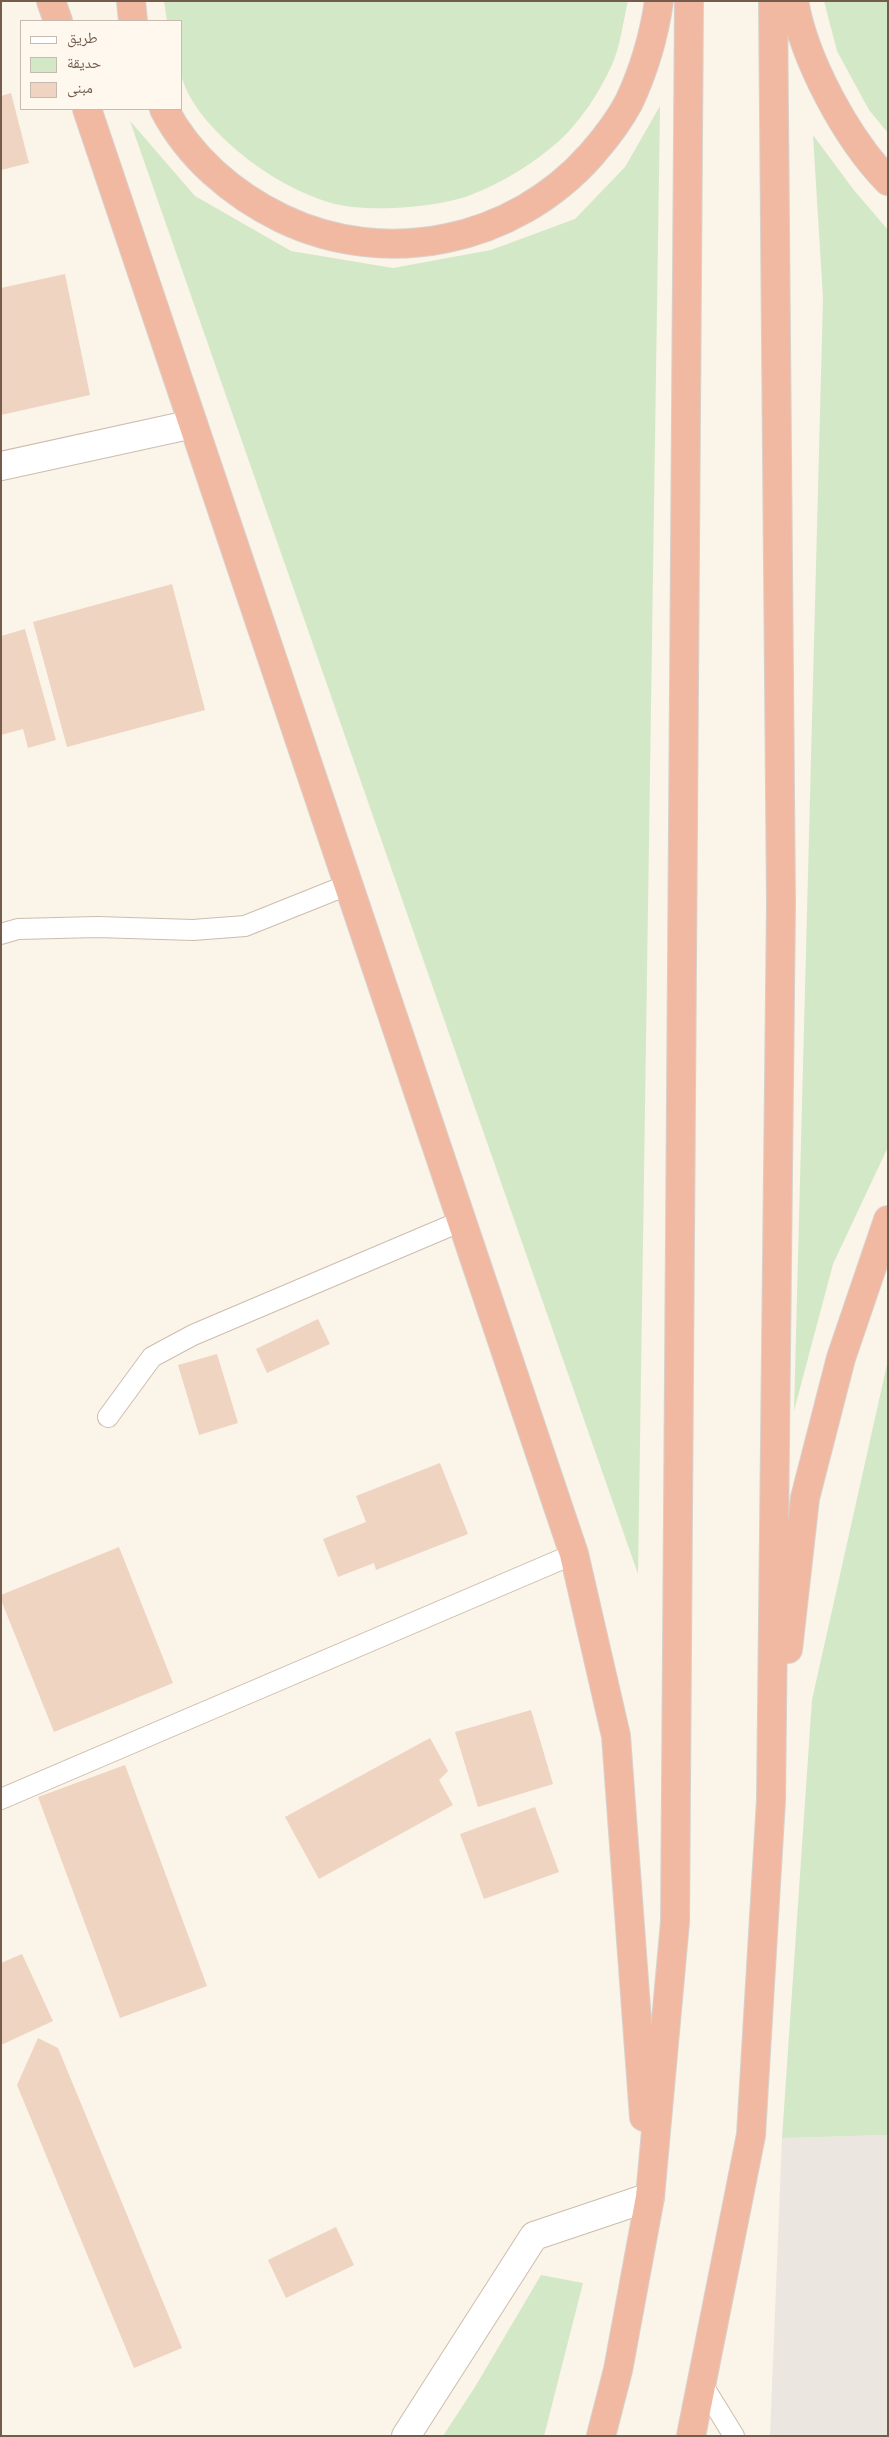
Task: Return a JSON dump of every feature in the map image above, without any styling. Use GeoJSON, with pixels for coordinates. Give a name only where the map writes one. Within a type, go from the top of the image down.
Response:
{"type":"FeatureCollection","features":[{"type":"Feature","properties":{"kind":"highway"},"geometry":{"type":"LineString","coordinates":[[51,1],[58,20]]}},
{"type":"Feature","properties":{"kind":"highway"},"geometry":{"type":"LineString","coordinates":[[131,1],[133,20]]}},
{"type":"Feature","properties":{"kind":"highway"},"geometry":{"type":"LineString","coordinates":[[165,110],[172,124],[197,157],[227,185],[261,209],[298,227],[338,239],[378,244],[422,243],[464,235],[505,220],[542,199],[576,172],[605,140],[628,104],[645,64],[659,1]]}},
{"type":"Feature","properties":{"kind":"highway"},"geometry":{"type":"LineString","coordinates":[[601,2436],[618,2370],[650,2197],[674,1922],[689,1]]}},
{"type":"Feature","properties":{"kind":"highway"},"geometry":{"type":"LineString","coordinates":[[691,2436],[751,2135],[771,1800],[781,913],[773,1]]}},
{"type":"Feature","properties":{"kind":"highway"},"geometry":{"type":"LineString","coordinates":[[794,1],[797,17],[816,74],[845,123],[888,181]]}},
{"type":"Feature","properties":{"kind":"highway"},"geometry":{"type":"LineString","coordinates":[[87,110],[464,1220],[574,1554],[616,1736],[650,2197]]}},
{"type":"Feature","properties":{"kind":"highway"},"geometry":{"type":"LineString","coordinates":[[771,1800],[805,1498],[841,1358],[888,1220]]}},
{"type":"Feature","properties":{"kind":"street"},"geometry":{"type":"LineString","coordinates":[[1,466],[193,424]]}},
{"type":"Feature","properties":{"kind":"street"},"geometry":{"type":"LineString","coordinates":[[406,2436],[534,2236],[650,2197]]}},
{"type":"Feature","properties":{"kind":"lane"},"geometry":{"type":"LineString","coordinates":[[1,934],[18,929],[97,927],[193,930],[245,926],[350,884]]}},
{"type":"Feature","properties":{"kind":"lane"},"geometry":{"type":"LineString","coordinates":[[108,1417],[152,1357],[192,1336],[464,1220]]}},
{"type":"Feature","properties":{"kind":"lane"},"geometry":{"type":"LineString","coordinates":[[1,1799],[574,1554]]}},
{"type":"Feature","properties":{"kind":"lane"},"geometry":{"type":"LineString","coordinates":[[702,2384],[734,2436]]}},
{"type":"Feature","properties":{"kind":"shaded area"},"geometry":{"type":"Polygon","coordinates":[[[888,2135],[888,2436],[770,2436],[782,2138],[888,2135]]]}},
{"type":"Feature","properties":{"kind":"green space"},"geometry":{"type":"Polygon","coordinates":[[[164,1],[628,1],[617,52],[611,67],[595,97],[582,116],[559,141],[529,164],[485,189],[459,199],[402,208],[363,208],[331,203],[291,187],[243,156],[225,140],[196,107],[182,78],[182,20],[167,20],[164,1]]]}},
{"type":"Feature","properties":{"kind":"green space"},"geometry":{"type":"Polygon","coordinates":[[[824,1],[888,1],[888,133],[869,110],[837,51],[824,1]]]}},
{"type":"Feature","properties":{"kind":"green space"},"geometry":{"type":"Polygon","coordinates":[[[660,106],[638,1574],[130,121],[195,196],[291,251],[393,268],[491,250],[575,219],[625,167],[660,106]]]}},
{"type":"Feature","properties":{"kind":"green space"},"geometry":{"type":"Polygon","coordinates":[[[813,135],[853,189],[888,230],[888,1147],[833,1264],[794,1411],[823,298],[813,135]]]}},
{"type":"Feature","properties":{"kind":"green space"},"geometry":{"type":"Polygon","coordinates":[[[888,1360],[888,2135],[782,2138],[812,1700],[888,1360]]]}},
{"type":"Feature","properties":{"kind":"green space"},"geometry":{"type":"Polygon","coordinates":[[[541,2275],[583,2283],[544,2436],[443,2436],[475,2387],[541,2275]]]}},
{"type":"Feature","properties":{"kind":"building"},"geometry":{"type":"Polygon","coordinates":[[[11,93],[29,163],[1,170],[1,96],[11,93]]]}},
{"type":"Feature","properties":{"kind":"building"},"geometry":{"type":"Polygon","coordinates":[[[65,274],[90,395],[1,415],[1,288],[65,274]]]}},
{"type":"Feature","properties":{"kind":"building"},"geometry":{"type":"Polygon","coordinates":[[[172,584],[205,710],[67,747],[33,622],[172,584]]]}},
{"type":"Feature","properties":{"kind":"building"},"geometry":{"type":"Polygon","coordinates":[[[25,629],[56,740],[28,748],[23,729],[1,735],[1,636],[25,629]]]}},
{"type":"Feature","properties":{"kind":"building"},"geometry":{"type":"Polygon","coordinates":[[[318,1319],[330,1344],[267,1373],[256,1349],[318,1319]]]}},
{"type":"Feature","properties":{"kind":"building"},"geometry":{"type":"Polygon","coordinates":[[[217,1354],[238,1423],[199,1435],[178,1365],[217,1354]]]}},
{"type":"Feature","properties":{"kind":"building"},"geometry":{"type":"Polygon","coordinates":[[[440,1463],[468,1534],[376,1570],[374,1563],[338,1577],[323,1539],[366,1522],[356,1496],[440,1463]]]}},
{"type":"Feature","properties":{"kind":"building"},"geometry":{"type":"Polygon","coordinates":[[[119,1547],[173,1683],[54,1732],[1,1600],[1,1595],[119,1547]]]}},
{"type":"Feature","properties":{"kind":"building"},"geometry":{"type":"Polygon","coordinates":[[[531,1710],[553,1784],[478,1807],[455,1732],[531,1710]]]}},
{"type":"Feature","properties":{"kind":"building"},"geometry":{"type":"Polygon","coordinates":[[[430,1738],[448,1771],[439,1780],[453,1805],[319,1879],[285,1817],[430,1738]]]}},
{"type":"Feature","properties":{"kind":"building"},"geometry":{"type":"Polygon","coordinates":[[[125,1765],[207,1986],[120,2018],[38,1797],[125,1765]]]}},
{"type":"Feature","properties":{"kind":"building"},"geometry":{"type":"Polygon","coordinates":[[[535,1807],[559,1872],[484,1899],[460,1834],[535,1807]]]}},
{"type":"Feature","properties":{"kind":"building"},"geometry":{"type":"Polygon","coordinates":[[[22,1954],[53,2021],[1,2045],[1,1963],[22,1954]]]}},
{"type":"Feature","properties":{"kind":"building"},"geometry":{"type":"Polygon","coordinates":[[[38,2038],[58,2048],[182,2348],[134,2368],[17,2085],[38,2038]]]}},
{"type":"Feature","properties":{"kind":"building"},"geometry":{"type":"Polygon","coordinates":[[[336,2227],[354,2265],[286,2298],[268,2260],[336,2227]]]}}]}
